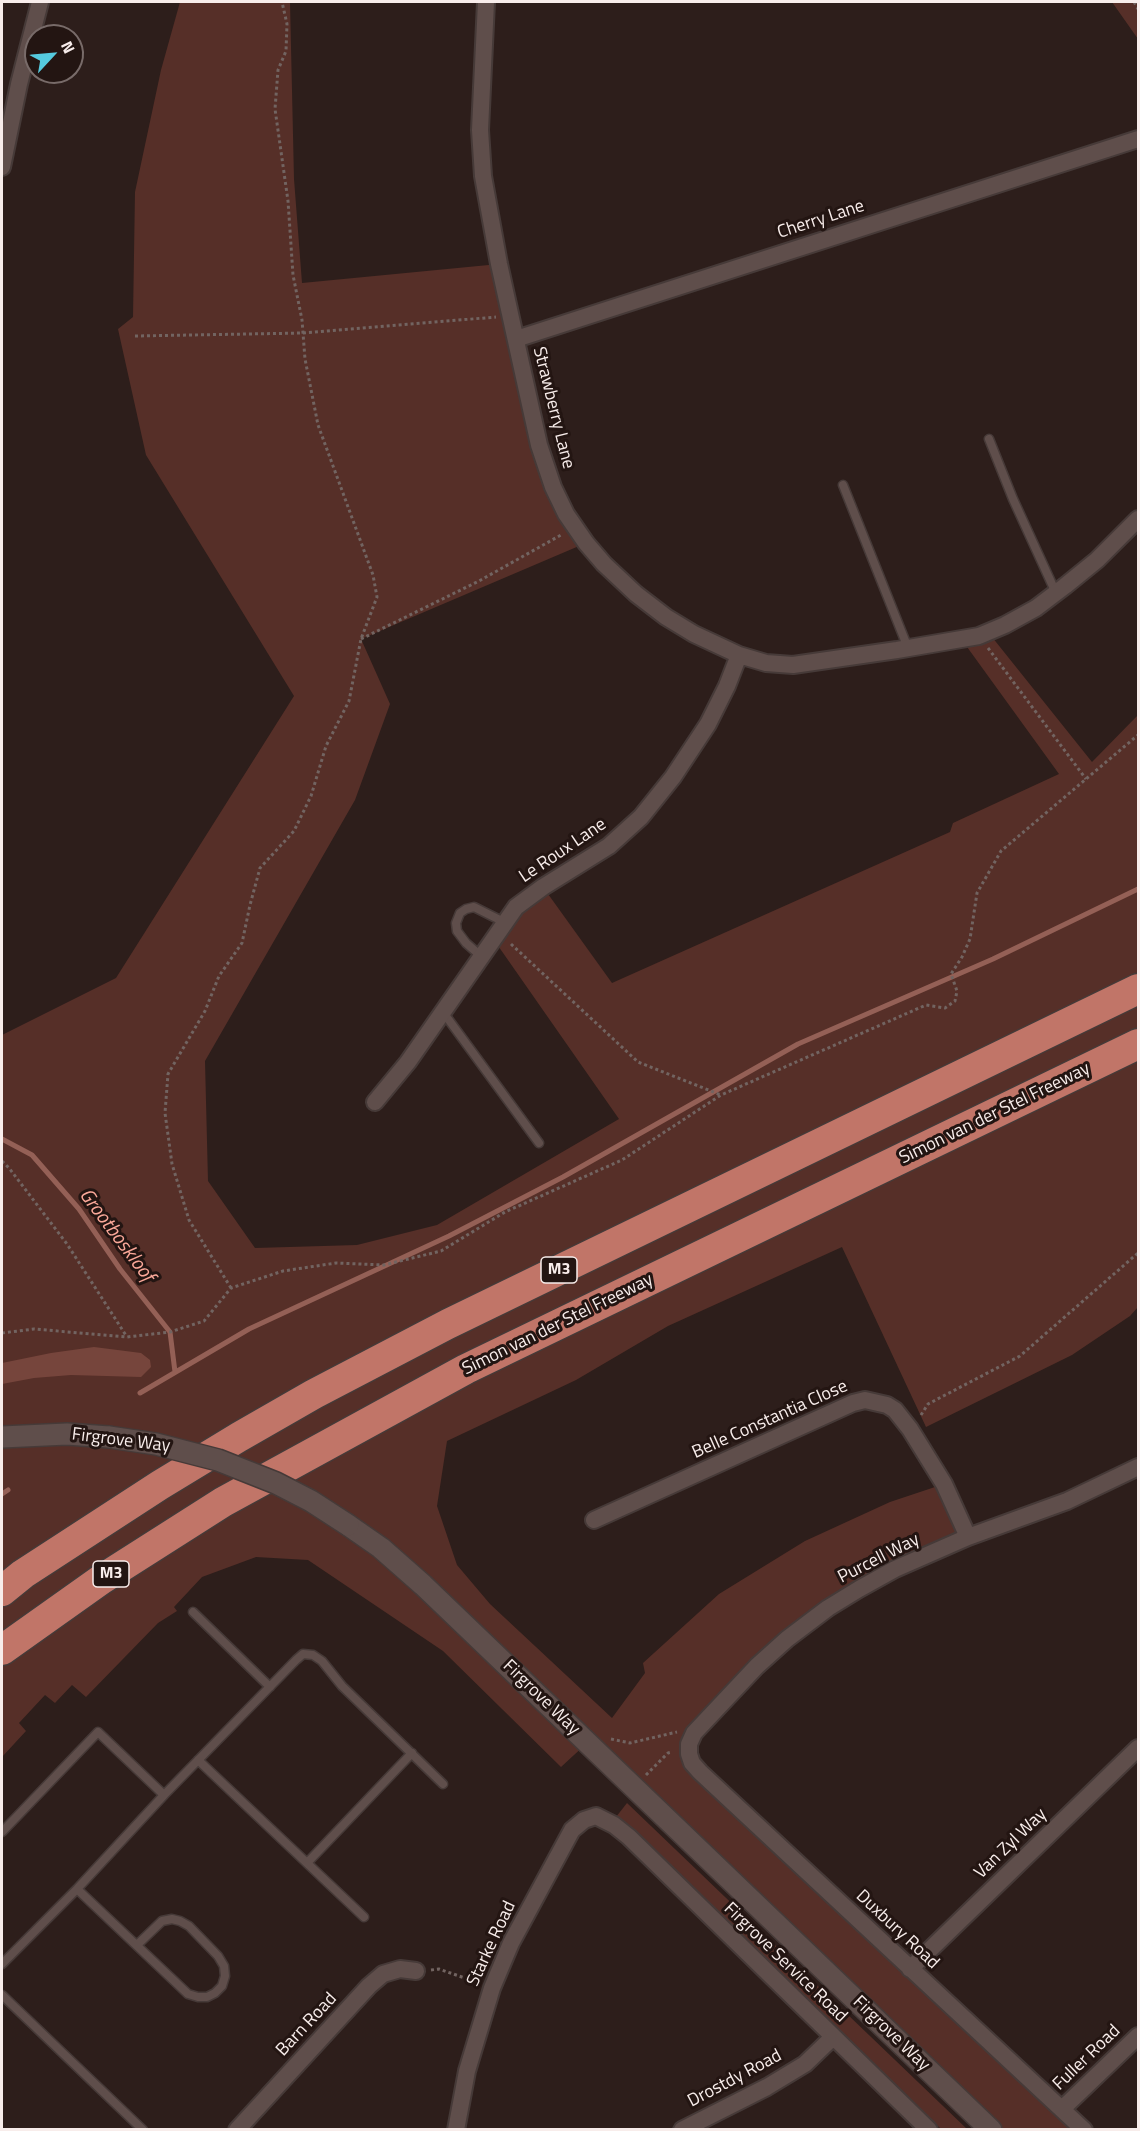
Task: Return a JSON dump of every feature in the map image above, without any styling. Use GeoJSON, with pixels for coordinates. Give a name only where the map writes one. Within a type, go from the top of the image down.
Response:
{"type":"FeatureCollection","features":[{"type":"Feature","properties":{"kind":"highway","name":"M3"},"geometry":{"type":"LineString","coordinates":[[2,1591],[23,1574],[170,1479],[238,1437],[325,1389],[448,1324],[1138,989]]}},
{"type":"Feature","properties":{"kind":"highway","name":"Simon van der Stel Freeway"},"geometry":{"type":"LineString","coordinates":[[2,1650],[102,1579],[223,1502],[456,1374],[1138,1044]]}},
{"type":"Feature","properties":{"kind":"street"},"geometry":{"type":"LineString","coordinates":[[2,167],[40,2]]}},
{"type":"Feature","properties":{"kind":"street","name":"Strawberry Lane"},"geometry":{"type":"LineString","coordinates":[[486,2],[480,130],[483,176],[499,264],[539,445],[553,487],[566,514],[604,564],[636,594],[684,628],[739,655],[766,663],[793,664],[908,648],[979,636],[1036,608],[1097,560],[1138,519]]}},
{"type":"Feature","properties":{"kind":"street","name":"Cherry Lane"},"geometry":{"type":"LineString","coordinates":[[516,339],[1138,139]]}},
{"type":"Feature","properties":{"kind":"street","name":"Le Roux Lane"},"geometry":{"type":"LineString","coordinates":[[375,1102],[408,1062],[516,908],[543,887],[609,846],[641,818],[673,777],[708,724],[739,655]]}},
{"type":"Feature","properties":{"kind":"street","name":"Belle Constantia Close"},"geometry":{"type":"LineString","coordinates":[[594,1520],[854,1403],[866,1400],[887,1405],[895,1410],[910,1429],[944,1484],[968,1537]]}},
{"type":"Feature","properties":{"kind":"street","name":"Firgrove Way"},"geometry":{"type":"LineString","coordinates":[[2,1437],[68,1434],[109,1437],[156,1444],[218,1460],[276,1483],[311,1501],[381,1548],[423,1585],[991,2130]]}},
{"type":"Feature","properties":{"kind":"street","name":"Purcell Way"},"geometry":{"type":"LineString","coordinates":[[689,1754],[689,1744],[694,1733],[757,1666],[787,1639],[828,1608],[895,1569],[968,1537],[1066,1501],[1138,1467]]}},
{"type":"Feature","properties":{"kind":"street","name":"Van Zyl Way"},"geometry":{"type":"LineString","coordinates":[[910,1969],[1138,1748]]}},
{"type":"Feature","properties":{"kind":"street","name":"Duxbury Road"},"geometry":{"type":"LineString","coordinates":[[689,1754],[692,1763],[700,1773],[1084,2130]]}},
{"type":"Feature","properties":{"kind":"street","name":"Starke Road"},"geometry":{"type":"LineString","coordinates":[[456,2130],[467,2071],[492,1988],[512,1943],[572,1830],[584,1820],[596,1816],[614,1825]]}},
{"type":"Feature","properties":{"kind":"street","name":"Firgrove Service Road"},"geometry":{"type":"LineString","coordinates":[[614,1825],[929,2130]]}},
{"type":"Feature","properties":{"kind":"street","name":"Barn Road"},"geometry":{"type":"LineString","coordinates":[[237,2130],[369,1986],[383,1974],[400,1969],[416,1971]]}},
{"type":"Feature","properties":{"kind":"street","name":"Fuller Road"},"geometry":{"type":"LineString","coordinates":[[1062,2109],[1138,2036]]}},
{"type":"Feature","properties":{"kind":"street","name":"Drostdy Road"},"geometry":{"type":"LineString","coordinates":[[682,2130],[767,2087],[805,2064],[832,2037]]}},
{"type":"Feature","properties":{"kind":"lane"},"geometry":{"type":"LineString","coordinates":[[989,439],[1013,499],[1056,593]]}},
{"type":"Feature","properties":{"kind":"lane"},"geometry":{"type":"LineString","coordinates":[[843,485],[908,648]]}},
{"type":"Feature","properties":{"kind":"lane"},"geometry":{"type":"LineString","coordinates":[[482,957],[459,935],[456,923],[460,913],[474,907],[502,928]]}},
{"type":"Feature","properties":{"kind":"lane"},"geometry":{"type":"LineString","coordinates":[[443,1012],[539,1143]]}},
{"type":"Feature","properties":{"kind":"lane"},"geometry":{"type":"LineString","coordinates":[[193,1612],[270,1687]]}},
{"type":"Feature","properties":{"kind":"lane"},"geometry":{"type":"LineString","coordinates":[[2,1964],[303,1654],[313,1655],[322,1661],[342,1686],[443,1784]]}},
{"type":"Feature","properties":{"kind":"lane"},"geometry":{"type":"LineString","coordinates":[[2,1832],[98,1732],[164,1795]]}},
{"type":"Feature","properties":{"kind":"lane"},"geometry":{"type":"LineString","coordinates":[[307,1863],[412,1753]]}},
{"type":"Feature","properties":{"kind":"lane"},"geometry":{"type":"LineString","coordinates":[[198,1760],[364,1917]]}},
{"type":"Feature","properties":{"kind":"lane"},"geometry":{"type":"LineString","coordinates":[[77,1888],[137,1945],[189,1994],[207,1997],[222,1986],[225,1976],[224,1966],[218,1956],[189,1926],[180,1921],[172,1919],[162,1921],[137,1945]]}},
{"type":"Feature","properties":{"kind":"lane"},"geometry":{"type":"LineString","coordinates":[[2,1995],[143,2130]]}},
{"type":"Feature","properties":{"kind":"path"},"geometry":{"type":"LineString","coordinates":[[231,1288],[189,1220],[176,1176],[165,1113],[168,1074],[205,1011],[219,976],[242,943],[261,868],[294,831],[311,796],[326,746],[349,701],[361,639],[377,597],[373,575],[318,425],[305,358],[293,275],[288,201],[275,109],[278,70],[286,51],[287,24],[282,2]]}},
{"type":"Feature","properties":{"kind":"path"},"geometry":{"type":"LineString","coordinates":[[1134,2],[1138,9]]}},
{"type":"Feature","properties":{"kind":"path"},"geometry":{"type":"LineString","coordinates":[[135,336],[303,333],[500,317],[516,339]]}},
{"type":"Feature","properties":{"kind":"path"},"geometry":{"type":"LineString","coordinates":[[361,639],[479,581],[563,534],[566,514]]}},
{"type":"Feature","properties":{"kind":"path"},"geometry":{"type":"LineString","coordinates":[[979,636],[1086,779]]}},
{"type":"Feature","properties":{"kind":"path"},"geometry":{"type":"LineString","coordinates":[[2,1333],[34,1329],[127,1337],[170,1332],[204,1321],[231,1288],[282,1271],[336,1263],[384,1265],[441,1251],[505,1212],[622,1160],[721,1095],[926,1005],[945,1008],[955,1000],[957,991],[951,974],[970,939],[977,894],[1001,851],[1138,735]]}},
{"type":"Feature","properties":{"kind":"path"},"geometry":{"type":"LineString","coordinates":[[502,928],[638,1062],[721,1095]]}},
{"type":"Feature","properties":{"kind":"path"},"geometry":{"type":"LineString","coordinates":[[2,1161],[67,1244],[127,1337]]}},
{"type":"Feature","properties":{"kind":"path"},"geometry":{"type":"LineString","coordinates":[[910,1429],[927,1404],[1020,1356],[1138,1253]]}},
{"type":"Feature","properties":{"kind":"path"},"geometry":{"type":"LineString","coordinates":[[606,1739],[630,1743],[681,1731],[694,1733]]}},
{"type":"Feature","properties":{"kind":"path"},"geometry":{"type":"LineString","coordinates":[[644,1776],[668,1753],[678,1751],[689,1754]]}},
{"type":"Feature","properties":{"kind":"path"},"geometry":{"type":"LineString","coordinates":[[416,1971],[439,1969],[492,1988]]}},
{"type":"Feature","properties":{"kind":"shaded area"},"geometry":{"type":"Polygon","coordinates":[[[180,2],[290,2],[294,179],[302,283],[499,264],[539,445],[586,543],[361,639],[390,704],[355,800],[205,1061],[208,1181],[255,1248],[357,1245],[437,1225],[619,1119],[494,940],[543,887],[612,983],[950,832],[953,823],[1059,774],[962,640],[988,632],[1092,762],[1138,715],[1138,1307],[1130,1316],[1072,1355],[926,1427],[842,1247],[668,1326],[576,1380],[447,1441],[437,1506],[457,1565],[490,1604],[612,1718],[645,1673],[643,1663],[719,1594],[805,1541],[890,1502],[944,1484],[968,1537],[859,1589],[717,1707],[689,1754],[1084,2129],[991,2129],[587,1743],[561,1767],[443,1651],[308,1560],[256,1557],[202,1577],[174,1607],[177,1611],[158,1623],[86,1697],[72,1685],[55,1703],[45,1695],[19,1723],[26,1731],[2,1757],[2,1035],[116,978],[294,696],[146,455],[118,329],[133,317],[135,192],[161,70],[180,2]]]}},
{"type":"Feature","properties":{"kind":"shaded area"},"geometry":{"type":"Polygon","coordinates":[[[1112,2],[1138,2],[1138,39],[1112,2]]]}},
{"type":"Feature","properties":{"kind":"shaded area"},"geometry":{"type":"Polygon","coordinates":[[[94,1347],[141,1353],[150,1360],[151,1367],[141,1377],[71,1375],[34,1378],[2,1384],[2,1363],[94,1347]]]}},
{"type":"Feature","properties":{"kind":"shaded area"},"geometry":{"type":"Polygon","coordinates":[[[627,1803],[967,2129],[941,2129],[616,1817],[627,1803]]]}},
{"type":"Feature","properties":{"kind":"waterway"},"geometry":{"type":"LineString","coordinates":[[140,1393],[249,1329],[449,1236],[563,1177],[798,1044],[993,959],[1138,889]]}},
{"type":"Feature","properties":{"kind":"waterway","name":"Grootboskloof"},"geometry":{"type":"LineString","coordinates":[[2,1139],[32,1155],[79,1209],[120,1269],[170,1332],[175,1372]]}},
{"type":"Feature","properties":{"kind":"waterway"},"geometry":{"type":"LineString","coordinates":[[2,1494],[8,1490]]}}]}
